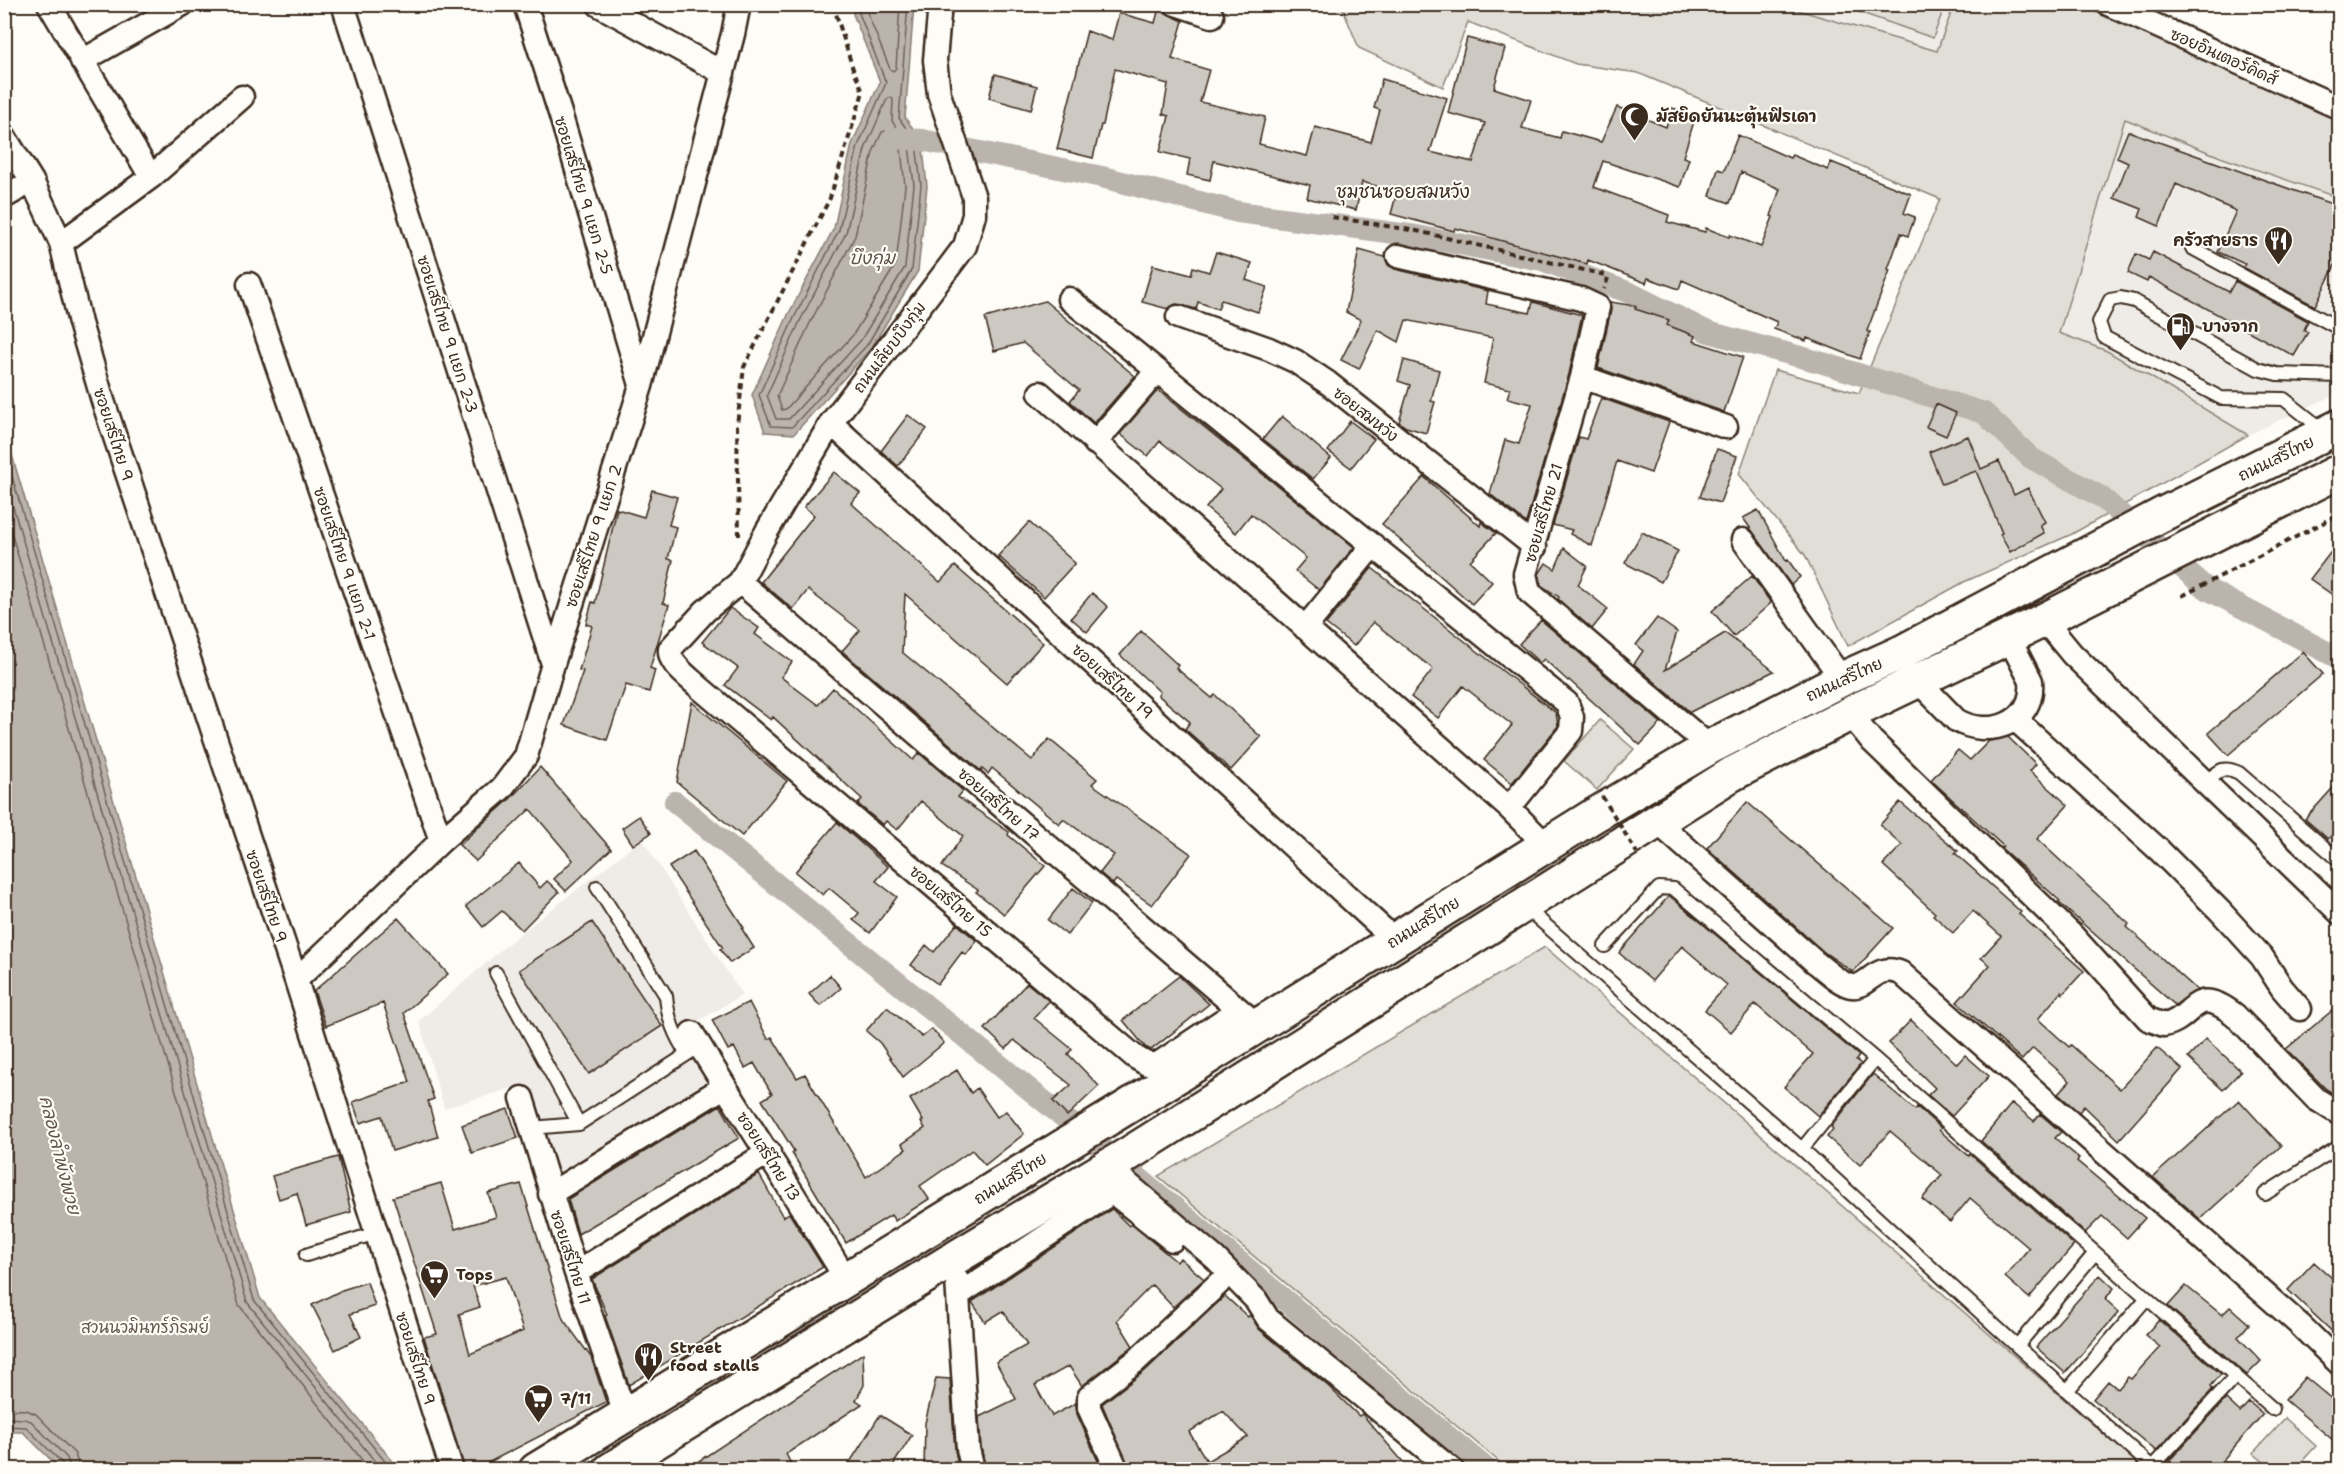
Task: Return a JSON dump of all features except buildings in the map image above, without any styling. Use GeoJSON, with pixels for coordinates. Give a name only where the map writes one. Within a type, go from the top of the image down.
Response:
{"type":"FeatureCollection","features":[{"type":"Feature","properties":{"kind":"main road","name":"ถนนเสรีไทย"},"geometry":{"type":"LineString","coordinates":[[536,1470],[1099,1125],[1546,845],[1710,747],[1842,679],[1902,652],[2161,515],[2333,430]]}},
{"type":"Feature","properties":{"kind":"main road","name":"ถนนเสรีไทย"},"geometry":{"type":"LineString","coordinates":[[610,1470],[1108,1167],[1732,774],[2339,473]]}},
{"type":"Feature","properties":{"kind":"main road"},"geometry":{"type":"LineString","coordinates":[[1842,679],[1856,711]]}},
{"type":"Feature","properties":{"kind":"street"},"geometry":{"type":"LineString","coordinates":[[49,4],[151,177]]}},
{"type":"Feature","properties":{"kind":"street"},"geometry":{"type":"LineString","coordinates":[[82,62],[183,4]]}},
{"type":"Feature","properties":{"kind":"street","name":"ซอยเสรีไทย 9 แยก 2-3"},"geometry":{"type":"LineString","coordinates":[[343,4],[553,664]]}},
{"type":"Feature","properties":{"kind":"street","name":"ซอยเสรีไทย 9 แยก 2-5"},"geometry":{"type":"LineString","coordinates":[[525,4],[560,113],[641,386]]}},
{"type":"Feature","properties":{"kind":"street","name":"ซอยเสรีไทย 9 แยก 2"},"geometry":{"type":"LineString","coordinates":[[296,980],[441,841],[502,788],[526,756],[641,386],[739,4]]}},
{"type":"Feature","properties":{"kind":"street","name":"ถนนเลียบบึงกุ่ม"},"geometry":{"type":"LineString","coordinates":[[670,649],[705,611],[740,582],[772,522],[831,423],[965,246],[974,215],[974,197],[939,94],[935,60],[940,4]]}},
{"type":"Feature","properties":{"kind":"street"},"geometry":{"type":"LineString","coordinates":[[1176,4],[1212,16]]}},
{"type":"Feature","properties":{"kind":"street","name":"ซอยอินเตอร์คิดส์"},"geometry":{"type":"LineString","coordinates":[[2108,4],[2340,108]]}},
{"type":"Feature","properties":{"kind":"street"},"geometry":{"type":"LineString","coordinates":[[599,5],[723,73]]}},
{"type":"Feature","properties":{"kind":"street"},"geometry":{"type":"LineString","coordinates":[[61,243],[151,177],[242,97]]}},
{"type":"Feature","properties":{"kind":"street","name":"ซอยเสรีไทย 9"},"geometry":{"type":"LineString","coordinates":[[4,136],[32,181],[61,243],[80,323],[103,401],[296,980],[452,1470]]}},
{"type":"Feature","properties":{"kind":"street"},"geometry":{"type":"LineString","coordinates":[[4,197],[32,181]]}},
{"type":"Feature","properties":{"kind":"street","name":"ซอยเสรีไทย 21"},"geometry":{"type":"LineString","coordinates":[[1398,256],[1581,299],[1598,307],[1582,377],[1525,574],[1529,592],[1710,747]]}},
{"type":"Feature","properties":{"kind":"street","name":"ซอยเสรีไทย 9 แยก 2-1"},"geometry":{"type":"LineString","coordinates":[[249,284],[441,841]]}},
{"type":"Feature","properties":{"kind":"street"},"geometry":{"type":"LineString","coordinates":[[1069,299],[1568,703],[1572,717],[1571,731],[1509,808]]}},
{"type":"Feature","properties":{"kind":"street","name":"ซอยสมหวัง"},"geometry":{"type":"LineString","coordinates":[[1178,317],[1269,349],[1294,361],[1328,383],[1534,547]]}},
{"type":"Feature","properties":{"kind":"street"},"geometry":{"type":"LineString","coordinates":[[1095,443],[1157,371]]}},
{"type":"Feature","properties":{"kind":"street"},"geometry":{"type":"LineString","coordinates":[[1582,377],[1726,427]]}},
{"type":"Feature","properties":{"kind":"street"},"geometry":{"type":"LineString","coordinates":[[1040,393],[1509,808],[1546,845]]}},
{"type":"Feature","properties":{"kind":"street","name":"ซอยเสรีไทย 19"},"geometry":{"type":"LineString","coordinates":[[831,423],[1395,940]]}},
{"type":"Feature","properties":{"kind":"street"},"geometry":{"type":"LineString","coordinates":[[1743,540],[1842,679]]}},
{"type":"Feature","properties":{"kind":"street"},"geometry":{"type":"LineString","coordinates":[[1305,628],[1373,545]]}},
{"type":"Feature","properties":{"kind":"street","name":"ซอยเสรีไทย 17"},"geometry":{"type":"LineString","coordinates":[[740,582],[1257,1025]]}},
{"type":"Feature","properties":{"kind":"street"},"geometry":{"type":"LineString","coordinates":[[2044,620],[2072,654],[2340,913]]}},
{"type":"Feature","properties":{"kind":"street"},"geometry":{"type":"LineString","coordinates":[[1918,681],[1956,720],[1963,724],[1988,729],[2000,728],[2016,720],[2028,705],[2032,688],[2031,681],[2009,638]]}},
{"type":"Feature","properties":{"kind":"street","name":"ซอยเสรีไทย 15"},"geometry":{"type":"LineString","coordinates":[[670,649],[669,655],[674,663],[700,688],[1135,1057],[1147,1064],[1158,1064],[1225,1019],[1257,1025]]}},
{"type":"Feature","properties":{"kind":"street"},"geometry":{"type":"LineString","coordinates":[[1856,711],[1872,741],[2074,938],[2148,1019],[2164,1025],[2176,1020],[2191,1007],[2200,1003],[2210,1002],[2222,1005],[2235,1015],[2316,1099],[2340,1114]]}},
{"type":"Feature","properties":{"kind":"street"},"geometry":{"type":"LineString","coordinates":[[2016,720],[2158,850],[2220,911],[2262,957],[2282,988],[2300,1010]]}},
{"type":"Feature","properties":{"kind":"street"},"geometry":{"type":"LineString","coordinates":[[1656,821],[1815,962],[1842,982],[1858,986],[1881,971],[1895,970],[1901,973],[2300,1325],[2340,1364]]}},
{"type":"Feature","properties":{"kind":"street","name":"ซอยเสรีไทย 13"},"geometry":{"type":"LineString","coordinates":[[693,1044],[769,1152],[846,1279]]}},
{"type":"Feature","properties":{"kind":"street"},"geometry":{"type":"LineString","coordinates":[[550,1194],[724,1087]]}},
{"type":"Feature","properties":{"kind":"street","name":"ซอยเสรีไทย 11"},"geometry":{"type":"LineString","coordinates":[[522,1098],[550,1194],[625,1414]]}},
{"type":"Feature","properties":{"kind":"street"},"geometry":{"type":"LineString","coordinates":[[576,1273],[769,1152]]}},
{"type":"Feature","properties":{"kind":"street"},"geometry":{"type":"LineString","coordinates":[[1108,1167],[1215,1258],[1257,1300],[1268,1319]]}},
{"type":"Feature","properties":{"kind":"street"},"geometry":{"type":"LineString","coordinates":[[958,1295],[1112,1194],[1116,1195],[1181,1247],[1242,1303],[1268,1319],[1452,1470]]}},
{"type":"Feature","properties":{"kind":"street"},"geometry":{"type":"LineString","coordinates":[[955,1258],[968,1449],[973,1470]]}},
{"type":"Feature","properties":{"kind":"street"},"geometry":{"type":"LineString","coordinates":[[1117,1470],[1089,1408],[1089,1396],[1144,1354],[1219,1283]]}},
{"type":"Feature","properties":{"kind":"lane"},"geometry":{"type":"LineString","coordinates":[[2192,248],[2340,329]]}},
{"type":"Feature","properties":{"kind":"lane"},"geometry":{"type":"LineString","coordinates":[[2333,430],[2284,399],[2221,398],[2104,337],[2099,322],[2110,300],[2121,298],[2134,302],[2259,369],[2277,374],[2340,376]]}},
{"type":"Feature","properties":{"kind":"lane"},"geometry":{"type":"LineString","coordinates":[[2206,782],[2222,769],[2228,768],[2239,773],[2340,861]]}},
{"type":"Feature","properties":{"kind":"lane"},"geometry":{"type":"LineString","coordinates":[[597,886],[666,996],[668,1014],[675,1036],[693,1044]]}},
{"type":"Feature","properties":{"kind":"lane"},"geometry":{"type":"LineString","coordinates":[[1605,946],[1659,888],[1674,889],[1875,1059],[2273,1409]]}},
{"type":"Feature","properties":{"kind":"lane"},"geometry":{"type":"LineString","coordinates":[[1522,905],[1802,1149],[2153,1468],[2236,1376]]}},
{"type":"Feature","properties":{"kind":"lane"},"geometry":{"type":"LineString","coordinates":[[496,973],[579,1125]]}},
{"type":"Feature","properties":{"kind":"lane"},"geometry":{"type":"LineString","coordinates":[[531,1128],[579,1125],[693,1044]]}},
{"type":"Feature","properties":{"kind":"lane"},"geometry":{"type":"LineString","coordinates":[[1802,1149],[1875,1059]]}},
{"type":"Feature","properties":{"kind":"lane"},"geometry":{"type":"LineString","coordinates":[[2265,1194],[2340,1146]]}},
{"type":"Feature","properties":{"kind":"lane"},"geometry":{"type":"LineString","coordinates":[[306,1255],[376,1233]]}},
{"type":"Feature","properties":{"kind":"lane"},"geometry":{"type":"LineString","coordinates":[[2017,1346],[2095,1253]]}},
{"type":"Feature","properties":{"kind":"lane"},"geometry":{"type":"LineString","coordinates":[[2067,1391],[2146,1299]]}},
{"type":"Feature","properties":{"kind":"path"},"geometry":{"type":"LineString","coordinates":[[739,538],[737,425],[744,367],[830,198],[863,92],[853,69],[833,4]]}},
{"type":"Feature","properties":{"kind":"path"},"geometry":{"type":"LineString","coordinates":[[1332,217],[1417,231],[1502,250],[1605,275],[1607,280]]}},
{"type":"Feature","properties":{"kind":"path"},"geometry":{"type":"LineString","coordinates":[[2182,596],[2340,514]]}},
{"type":"Feature","properties":{"kind":"path"},"geometry":{"type":"LineString","coordinates":[[1602,796],[1638,854]]}},
{"type":"Feature","properties":{"kind":"shaded area"},"geometry":{"type":"Polygon","coordinates":[[[1341,5],[1781,5],[1937,51],[1954,5],[2077,5],[2153,34],[2339,121],[2339,198],[2223,158],[2125,119],[2059,333],[2107,351],[2248,435],[2072,534],[1964,582],[1848,646],[1805,555],[1739,474],[1775,370],[1859,393],[1940,199],[1638,73],[1576,64],[1468,22],[1443,87],[1359,48],[1341,5]]]}},
{"type":"Feature","properties":{"kind":"shaded area"},"geometry":{"type":"Polygon","coordinates":[[[1781,5],[1954,5],[1937,51],[1781,5]]]}},
{"type":"Feature","properties":{"kind":"shaded area"},"geometry":{"type":"Polygon","coordinates":[[[1839,5],[1945,5],[1933,38],[1839,5]]]}},
{"type":"Feature","properties":{"kind":"shaded area"},"geometry":{"type":"Polygon","coordinates":[[[2125,118],[2223,158],[2339,198],[2339,393],[2248,435],[2107,351],[2059,333],[2125,118]]]}},
{"type":"Feature","properties":{"kind":"shaded area"},"geometry":{"type":"Polygon","coordinates":[[[1600,720],[1634,749],[1597,790],[1564,761],[1600,720]]]}},
{"type":"Feature","properties":{"kind":"shaded area"},"geometry":{"type":"Polygon","coordinates":[[[642,839],[742,995],[680,1032],[710,1086],[558,1178],[526,1084],[444,1108],[419,1021],[516,937],[642,839]]]}},
{"type":"Feature","properties":{"kind":"shaded area"},"geometry":{"type":"Polygon","coordinates":[[[1545,947],[2144,1469],[1508,1469],[1158,1176],[1545,947]]]}},
{"type":"Feature","properties":{"kind":"shaded area"},"geometry":{"type":"Polygon","coordinates":[[[2285,1418],[2316,1446],[2295,1469],[2272,1469],[2253,1453],[2285,1418]]]}},
{"type":"Feature","properties":{"kind":"water","name":"บึงกุ่ม"},"geometry":{"type":"Polygon","coordinates":[[[853,5],[914,5],[905,118],[922,140],[927,186],[918,271],[871,348],[794,434],[765,432],[752,395],[788,315],[834,228],[852,144],[880,82],[853,14],[853,5]]]}},
{"type":"Feature","properties":{"kind":"water","name":"สวนนวมินทร์ภิรมย์"},"geometry":{"type":"Polygon","coordinates":[[[4,428],[260,1298],[399,1469],[60,1469],[23,1432],[5,1432],[4,428]]]}},
{"type":"Feature","properties":{"kind":"waterway"},"geometry":{"type":"LineString","coordinates":[[894,138],[922,140],[1102,177],[1238,212],[1417,236],[1542,260],[1630,293],[1708,332],[1823,363],[1984,413],[2031,458],[2101,497],[2207,589],[2340,659]]}},
{"type":"Feature","properties":{"kind":"waterway"},"geometry":{"type":"LineString","coordinates":[[675,802],[1156,1192],[1488,1470]]}},
{"type":"Feature","properties":{"kind":"place","name":"มัสยิดยันนะตุ้นฟิรเดา"},"geometry":{"type":"Point","coordinates":[1635,142]}},
{"type":"Feature","properties":{"kind":"place","name":"ครัวสายธาร"},"geometry":{"type":"Point","coordinates":[2279,266]}},
{"type":"Feature","properties":{"kind":"place","name":"บางจาก"},"geometry":{"type":"Point","coordinates":[2181,352]}},
{"type":"Feature","properties":{"kind":"place","name":"Tops"},"geometry":{"type":"Point","coordinates":[435,1300]}},
{"type":"Feature","properties":{"kind":"place","name":"Street food stalls"},"geometry":{"type":"Point","coordinates":[649,1382]}},
{"type":"Feature","properties":{"kind":"place","name":"7/11"},"geometry":{"type":"Point","coordinates":[539,1424]}},
{"type":"Feature","properties":{"kind":"district","name":"ชุมชนซอยสมหวัง"},"geometry":{"type":"Point","coordinates":[1403,192]}},
{"type":"Feature","properties":{"kind":"water label","name":"คลองลำพังพวย"},"geometry":{"type":"Point","coordinates":[60,1155]}}]}
